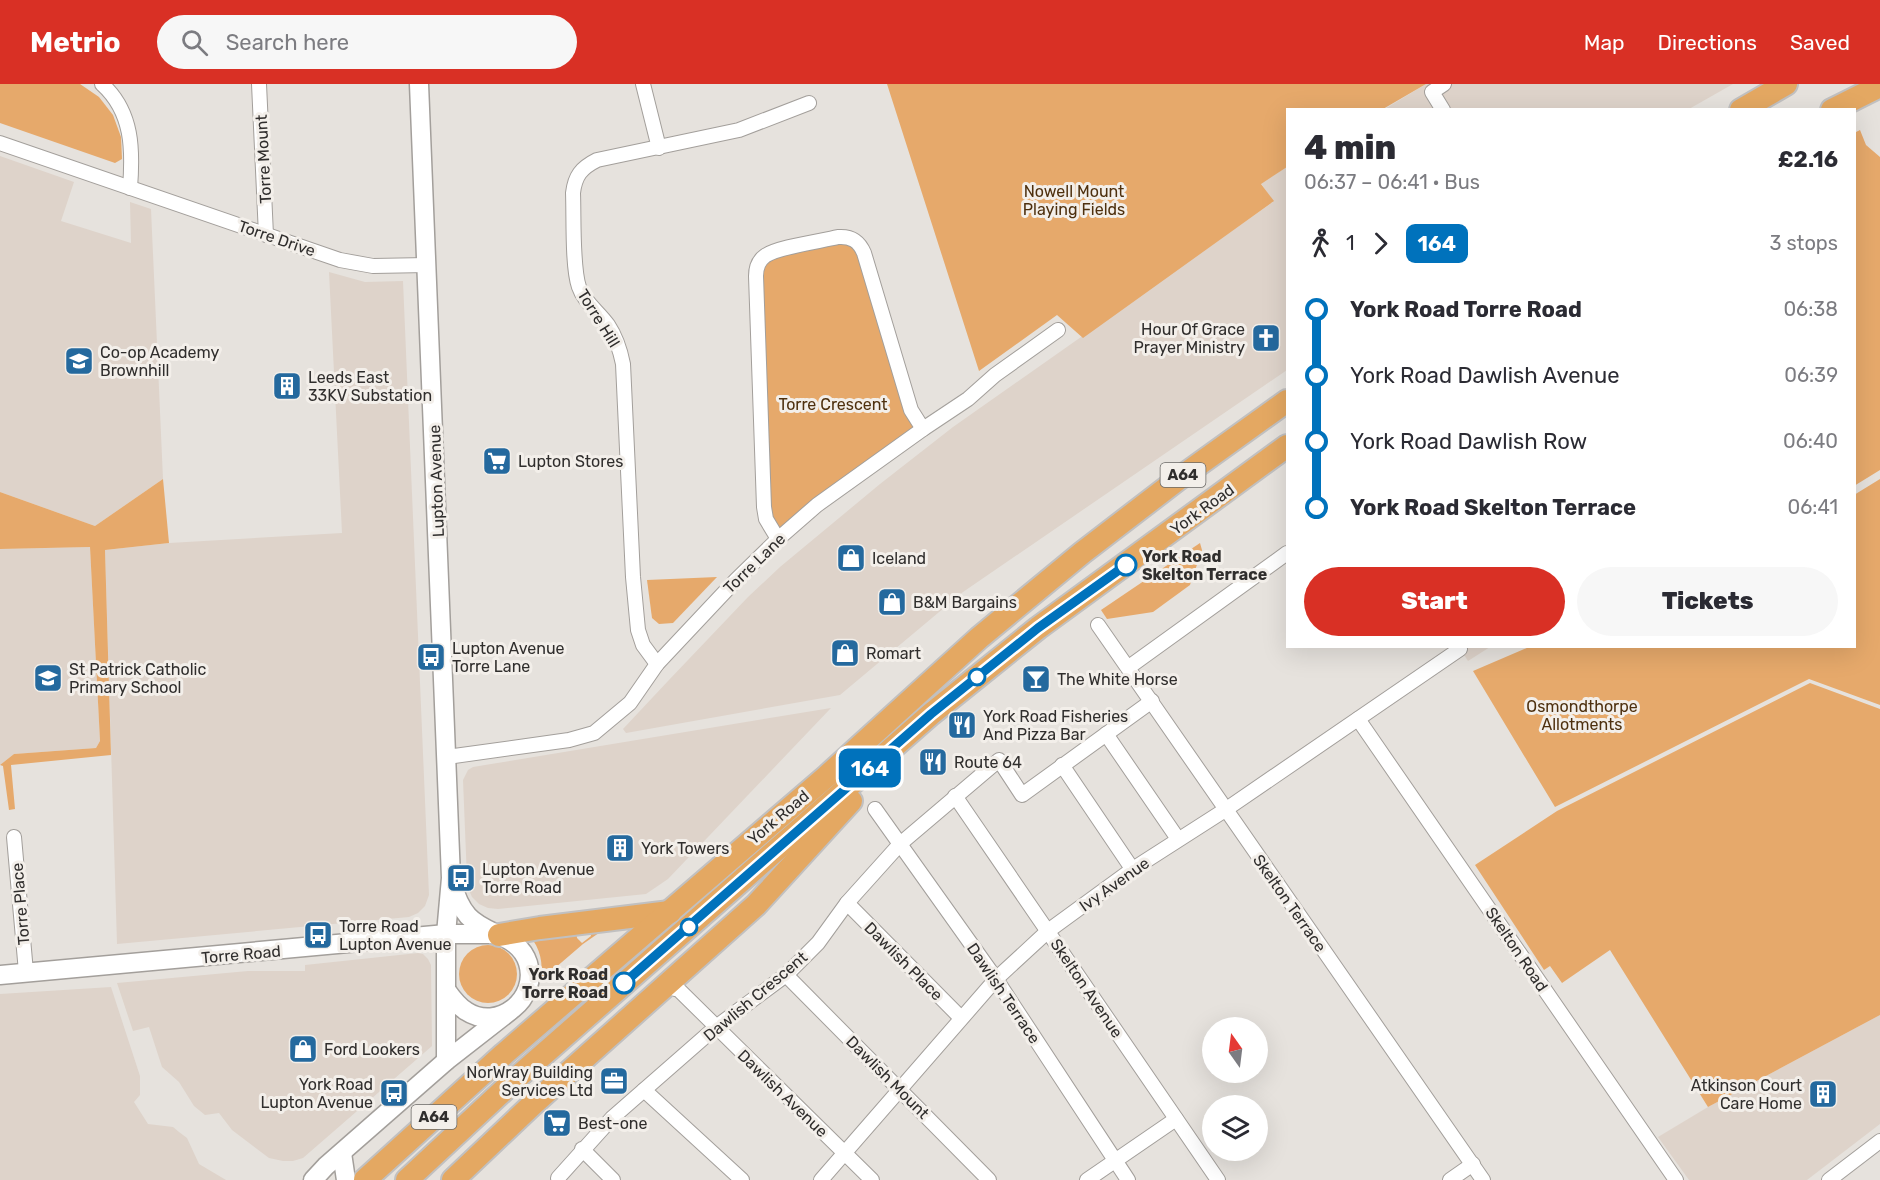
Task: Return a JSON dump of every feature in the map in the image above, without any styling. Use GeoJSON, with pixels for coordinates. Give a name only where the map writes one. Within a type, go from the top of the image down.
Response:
{"type":"FeatureCollection","features":[{"type":"Feature","properties":{"kind":"highway"},"geometry":{"type":"LineString","coordinates":[[1744,108],[1786,84]]}},
{"type":"Feature","properties":{"kind":"highway"},"geometry":{"type":"LineString","coordinates":[[1837,108],[1880,86]]}},
{"type":"Feature","properties":{"kind":"highway","name":"York Road"},"geometry":{"type":"LineString","coordinates":[[364,1180],[504,1054],[827,776],[979,638],[1087,549],[1184,474],[1286,402]]}},
{"type":"Feature","properties":{"kind":"highway","name":"York Road"},"geometry":{"type":"LineString","coordinates":[[407,1180],[520,1075],[931,714],[1038,628],[1211,504],[1286,447]]}},
{"type":"Feature","properties":{"kind":"highway"},"geometry":{"type":"LineString","coordinates":[[453,1180],[532,1105],[756,905],[931,714]]}},
{"type":"Feature","properties":{"kind":"highway"},"geometry":{"type":"LineString","coordinates":[[492,934],[670,912]]}},
{"type":"Feature","properties":{"kind":"street"},"geometry":{"type":"LineString","coordinates":[[102,84],[110,91],[129,127],[132,147],[130,188]]}},
{"type":"Feature","properties":{"kind":"street","name":"Torre Mount"},"geometry":{"type":"LineString","coordinates":[[259,84],[266,235]]}},
{"type":"Feature","properties":{"kind":"street","name":"Lupton Avenue"},"geometry":{"type":"LineString","coordinates":[[419,84],[451,878],[446,934],[446,1061]]}},
{"type":"Feature","properties":{"kind":"street"},"geometry":{"type":"LineString","coordinates":[[643,84],[659,148]]}},
{"type":"Feature","properties":{"kind":"street"},"geometry":{"type":"LineString","coordinates":[[1442,108],[1432,92],[1444,84]]}},
{"type":"Feature","properties":{"kind":"street","name":"Torre Hill"},"geometry":{"type":"LineString","coordinates":[[657,664],[643,645],[638,630],[633,577],[623,364],[618,343],[613,334],[579,288],[576,272],[574,183],[579,173],[587,165],[597,160],[739,130],[809,103]]}},
{"type":"Feature","properties":{"kind":"street","name":"Torre Drive"},"geometry":{"type":"LineString","coordinates":[[0,143],[357,264],[427,265]]}},
{"type":"Feature","properties":{"kind":"street"},"geometry":{"type":"LineString","coordinates":[[778,539],[766,519],[764,507],[756,276],[763,257],[776,251],[838,237],[857,242],[864,253],[911,410],[923,429]]}},
{"type":"Feature","properties":{"kind":"street","name":"Torre Lane"},"geometry":{"type":"LineString","coordinates":[[447,758],[569,740],[594,733],[630,703],[657,664],[736,580],[817,505],[968,399],[995,375],[1058,330]]}},
{"type":"Feature","properties":{"kind":"street"},"geometry":{"type":"LineString","coordinates":[[1128,667],[1286,554]]}},
{"type":"Feature","properties":{"kind":"street","name":"Skelton Terrace"},"geometry":{"type":"LineString","coordinates":[[1098,625],[1483,1180]]}},
{"type":"Feature","properties":{"kind":"street","name":"Ivy Avenue"},"geometry":{"type":"LineString","coordinates":[[821,1180],[996,979],[1048,931],[1132,870],[1225,810],[1460,649]]}},
{"type":"Feature","properties":{"kind":"street"},"geometry":{"type":"LineString","coordinates":[[1132,870],[1062,765],[1152,700]]}},
{"type":"Feature","properties":{"kind":"street","name":"Skelton Road"},"geometry":{"type":"LineString","coordinates":[[1358,719],[1676,1180]]}},
{"type":"Feature","properties":{"kind":"street"},"geometry":{"type":"LineString","coordinates":[[1106,734],[1178,839]]}},
{"type":"Feature","properties":{"kind":"street","name":"Dawlish Crescent"},"geometry":{"type":"LineString","coordinates":[[558,1178],[612,1118],[716,1027],[786,975],[818,943],[847,903],[900,844],[955,796],[999,760],[1022,795],[1062,765]]}},
{"type":"Feature","properties":{"kind":"street","name":"Skelton Avenue"},"geometry":{"type":"LineString","coordinates":[[955,796],[1218,1180]]}},
{"type":"Feature","properties":{"kind":"street","name":"Dawlish Terrace"},"geometry":{"type":"LineString","coordinates":[[875,809],[996,979],[1128,1180]]}},
{"type":"Feature","properties":{"kind":"street","name":"Torre Place"},"geometry":{"type":"LineString","coordinates":[[14,837],[26,972]]}},
{"type":"Feature","properties":{"kind":"street","name":"Lupton Avenue"},"geometry":{"type":"LineString","coordinates":[[451,878],[458,901],[468,916],[492,934],[513,941],[528,962],[529,985],[525,995],[510,1011]]}},
{"type":"Feature","properties":{"kind":"street","name":"Dawlish Place"},"geometry":{"type":"LineString","coordinates":[[847,903],[961,1018]]}},
{"type":"Feature","properties":{"kind":"street","name":"Torre Road"},"geometry":{"type":"LineString","coordinates":[[0,975],[446,934],[492,934]]}},
{"type":"Feature","properties":{"kind":"street"},"geometry":{"type":"LineString","coordinates":[[446,970],[452,953],[465,940],[492,934]]}},
{"type":"Feature","properties":{"kind":"street","name":"Dawlish Mount"},"geometry":{"type":"LineString","coordinates":[[786,975],[989,1180]]}},
{"type":"Feature","properties":{"kind":"street","name":"Dawlish Avenue"},"geometry":{"type":"LineString","coordinates":[[665,986],[679,990],[872,1180]]}},
{"type":"Feature","properties":{"kind":"street"},"geometry":{"type":"LineString","coordinates":[[447,991],[466,1012],[477,1017],[492,1018],[510,1011]]}},
{"type":"Feature","properties":{"kind":"street"},"geometry":{"type":"LineString","coordinates":[[313,1180],[446,1061],[510,1011]]}},
{"type":"Feature","properties":{"kind":"street"},"geometry":{"type":"LineString","coordinates":[[644,1090],[742,1180]]}},
{"type":"Feature","properties":{"kind":"street"},"geometry":{"type":"LineString","coordinates":[[1087,1180],[1176,1119]]}},
{"type":"Feature","properties":{"kind":"street"},"geometry":{"type":"LineString","coordinates":[[1829,1180],[1880,1141]]}},
{"type":"Feature","properties":{"kind":"street"},"geometry":{"type":"LineString","coordinates":[[582,1149],[613,1180]]}},
{"type":"Feature","properties":{"kind":"street"},"geometry":{"type":"LineString","coordinates":[[342,1153],[346,1180]]}},
{"type":"Feature","properties":{"kind":"street"},"geometry":{"type":"LineString","coordinates":[[1450,1180],[1473,1164]]}},
{"type":"Feature","properties":{"kind":"shaded area"},"geometry":{"type":"Polygon","coordinates":[[[1426,84],[1733,84],[1691,108],[1386,108],[1426,84]]]}},
{"type":"Feature","properties":{"kind":"shaded area","name":"Co-op Academy Brownhill"},"geometry":{"type":"Polygon","coordinates":[[[0,156],[74,182],[61,221],[131,243],[130,202],[151,209],[163,479],[95,526],[0,492],[0,156]]]}},
{"type":"Feature","properties":{"kind":"shaded area"},"geometry":{"type":"Polygon","coordinates":[[[1286,168],[1286,371],[963,592],[840,695],[626,733],[623,729],[748,597],[780,567],[953,427],[1273,202],[1261,183],[1286,168]]]}},
{"type":"Feature","properties":{"kind":"shaded area"},"geometry":{"type":"Polygon","coordinates":[[[329,272],[365,282],[403,281],[429,895],[425,906],[418,913],[409,917],[117,944],[105,550],[169,543],[342,533],[329,272]]]}},
{"type":"Feature","properties":{"kind":"shaded area","name":"St Patrick Catholic Primary School"},"geometry":{"type":"Polygon","coordinates":[[[90,547],[100,741],[96,748],[14,754],[0,765],[0,549],[90,547]]]}},
{"type":"Feature","properties":{"kind":"shaded area"},"geometry":{"type":"Polygon","coordinates":[[[1460,648],[1488,648],[1468,661],[1460,648]]]}},
{"type":"Feature","properties":{"kind":"shaded area"},"geometry":{"type":"Polygon","coordinates":[[[831,708],[668,879],[646,894],[498,909],[479,904],[472,897],[467,879],[463,780],[468,770],[473,767],[831,708]]]}},
{"type":"Feature","properties":{"kind":"shaded area"},"geometry":{"type":"Polygon","coordinates":[[[423,954],[431,965],[432,1046],[303,1158],[293,1161],[269,1158],[232,1130],[219,1113],[205,1115],[194,1106],[179,1082],[162,1067],[149,1027],[133,1031],[117,983],[248,971],[305,971],[305,965],[423,954]]]}},
{"type":"Feature","properties":{"kind":"shaded area"},"geometry":{"type":"Polygon","coordinates":[[[111,987],[140,1076],[140,1095],[134,1102],[148,1124],[173,1127],[187,1138],[199,1164],[226,1180],[0,1180],[0,994],[111,987]]]}},
{"type":"Feature","properties":{"kind":"shaded area"},"geometry":{"type":"Polygon","coordinates":[[[1880,1015],[1880,1124],[1807,1180],[1689,1180],[1658,1137],[1708,1107],[1880,1015]]]}},
{"type":"Feature","properties":{"kind":"green space"},"geometry":{"type":"Polygon","coordinates":[[[0,84],[80,84],[99,97],[113,115],[121,137],[122,159],[115,163],[0,123],[0,84]]]}},
{"type":"Feature","properties":{"kind":"green space","name":"Nowell Mount Playing Fields"},"geometry":{"type":"Polygon","coordinates":[[[887,84],[1426,84],[1385,108],[1286,108],[1286,168],[1261,184],[1274,201],[1083,338],[1057,315],[979,371],[887,84]]]}},
{"type":"Feature","properties":{"kind":"green space"},"geometry":{"type":"Polygon","coordinates":[[[1860,130],[1866,145],[1880,157],[1880,470],[1856,485],[1856,132],[1860,130]]]}},
{"type":"Feature","properties":{"kind":"green space","name":"Torre Crescent"},"geometry":{"type":"Polygon","coordinates":[[[851,238],[923,429],[778,539],[771,529],[759,263],[763,257],[851,238]]]}},
{"type":"Feature","properties":{"kind":"green space"},"geometry":{"type":"Polygon","coordinates":[[[163,479],[169,543],[105,550],[111,755],[11,765],[15,809],[9,810],[3,766],[0,765],[14,754],[96,748],[100,741],[90,547],[0,549],[0,492],[95,526],[163,479]]]}},
{"type":"Feature","properties":{"kind":"green space","name":"Osmondthorpe Allotments"},"geometry":{"type":"Polygon","coordinates":[[[1880,479],[1880,705],[1809,679],[1555,807],[1473,671],[1527,648],[1856,648],[1856,494],[1880,479]]]}},
{"type":"Feature","properties":{"kind":"green space"},"geometry":{"type":"Polygon","coordinates":[[[1200,543],[1202,550],[1190,585],[1153,612],[1107,619],[1101,610],[1200,543]]]}},
{"type":"Feature","properties":{"kind":"green space"},"geometry":{"type":"Polygon","coordinates":[[[717,577],[673,623],[659,624],[652,618],[647,580],[717,577]]]}},
{"type":"Feature","properties":{"kind":"green space"},"geometry":{"type":"Polygon","coordinates":[[[1810,683],[1880,709],[1880,1015],[1708,1107],[1610,950],[1562,983],[1550,966],[1544,970],[1475,865],[1557,811],[1810,683]]]}},
{"type":"Feature","properties":{"kind":"green space"},"geometry":{"type":"Polygon","coordinates":[[[589,927],[606,928],[583,944],[541,980],[540,956],[529,935],[576,930],[577,938],[582,943],[591,936],[589,927]]]}},
{"type":"Feature","properties":{"kind":"green space"},"geometry":{"type":"Polygon","coordinates":[[[482,945],[494,945],[509,953],[517,968],[517,980],[509,995],[494,1003],[482,1003],[467,995],[459,980],[459,968],[467,953],[482,945]]]}},
{"type":"Feature","properties":{"kind":"bus line","name":"164"},"geometry":{"type":"LineString","coordinates":[[624,983],[931,714],[1038,628],[1126,565]]}},
{"type":"Feature","properties":{"kind":"place","name":"Hour Of Grace Prayer Ministry"},"geometry":{"type":"Point","coordinates":[1266,338]}},
{"type":"Feature","properties":{"kind":"place","name":"Co-op Academy Brownhill"},"geometry":{"type":"Point","coordinates":[79,361]}},
{"type":"Feature","properties":{"kind":"place","name":"Leeds East 33KV Substation"},"geometry":{"type":"Point","coordinates":[287,386]}},
{"type":"Feature","properties":{"kind":"place","name":"Lupton Stores"},"geometry":{"type":"Point","coordinates":[497,461]}},
{"type":"Feature","properties":{"kind":"place","name":"Iceland"},"geometry":{"type":"Point","coordinates":[851,558]}},
{"type":"Feature","properties":{"kind":"place","name":"York Road Skelton Terrace"},"geometry":{"type":"Point","coordinates":[1126,565]}},
{"type":"Feature","properties":{"kind":"place","name":"B&M Bargains"},"geometry":{"type":"Point","coordinates":[892,602]}},
{"type":"Feature","properties":{"kind":"place","name":"Romart"},"geometry":{"type":"Point","coordinates":[845,653]}},
{"type":"Feature","properties":{"kind":"place","name":"Lupton Avenue Torre Lane"},"geometry":{"type":"Point","coordinates":[431,657]}},
{"type":"Feature","properties":{"kind":"place","name":"St Patrick Catholic Primary School"},"geometry":{"type":"Point","coordinates":[48,678]}},
{"type":"Feature","properties":{"kind":"place","name":"The White Horse"},"geometry":{"type":"Point","coordinates":[1036,679]}},
{"type":"Feature","properties":{"kind":"place","name":"York Road Fisheries And Pizza Bar"},"geometry":{"type":"Point","coordinates":[962,725]}},
{"type":"Feature","properties":{"kind":"place","name":"Route 64"},"geometry":{"type":"Point","coordinates":[933,762]}},
{"type":"Feature","properties":{"kind":"place","name":"York Towers"},"geometry":{"type":"Point","coordinates":[620,848]}},
{"type":"Feature","properties":{"kind":"place","name":"Lupton Avenue Torre Road"},"geometry":{"type":"Point","coordinates":[461,878]}},
{"type":"Feature","properties":{"kind":"place","name":"Torre Road Lupton Avenue"},"geometry":{"type":"Point","coordinates":[318,935]}},
{"type":"Feature","properties":{"kind":"place","name":"York Road Torre Road"},"geometry":{"type":"Point","coordinates":[624,983]}},
{"type":"Feature","properties":{"kind":"place","name":"Ford Lookers"},"geometry":{"type":"Point","coordinates":[303,1049]}},
{"type":"Feature","properties":{"kind":"place","name":"NorWray Building Services Ltd"},"geometry":{"type":"Point","coordinates":[614,1081]}},
{"type":"Feature","properties":{"kind":"place","name":"York Road Lupton Avenue"},"geometry":{"type":"Point","coordinates":[394,1093]}},
{"type":"Feature","properties":{"kind":"place","name":"Atkinson Court Care Home"},"geometry":{"type":"Point","coordinates":[1823,1094]}},
{"type":"Feature","properties":{"kind":"place","name":"Best-one"},"geometry":{"type":"Point","coordinates":[557,1123]}}]}
